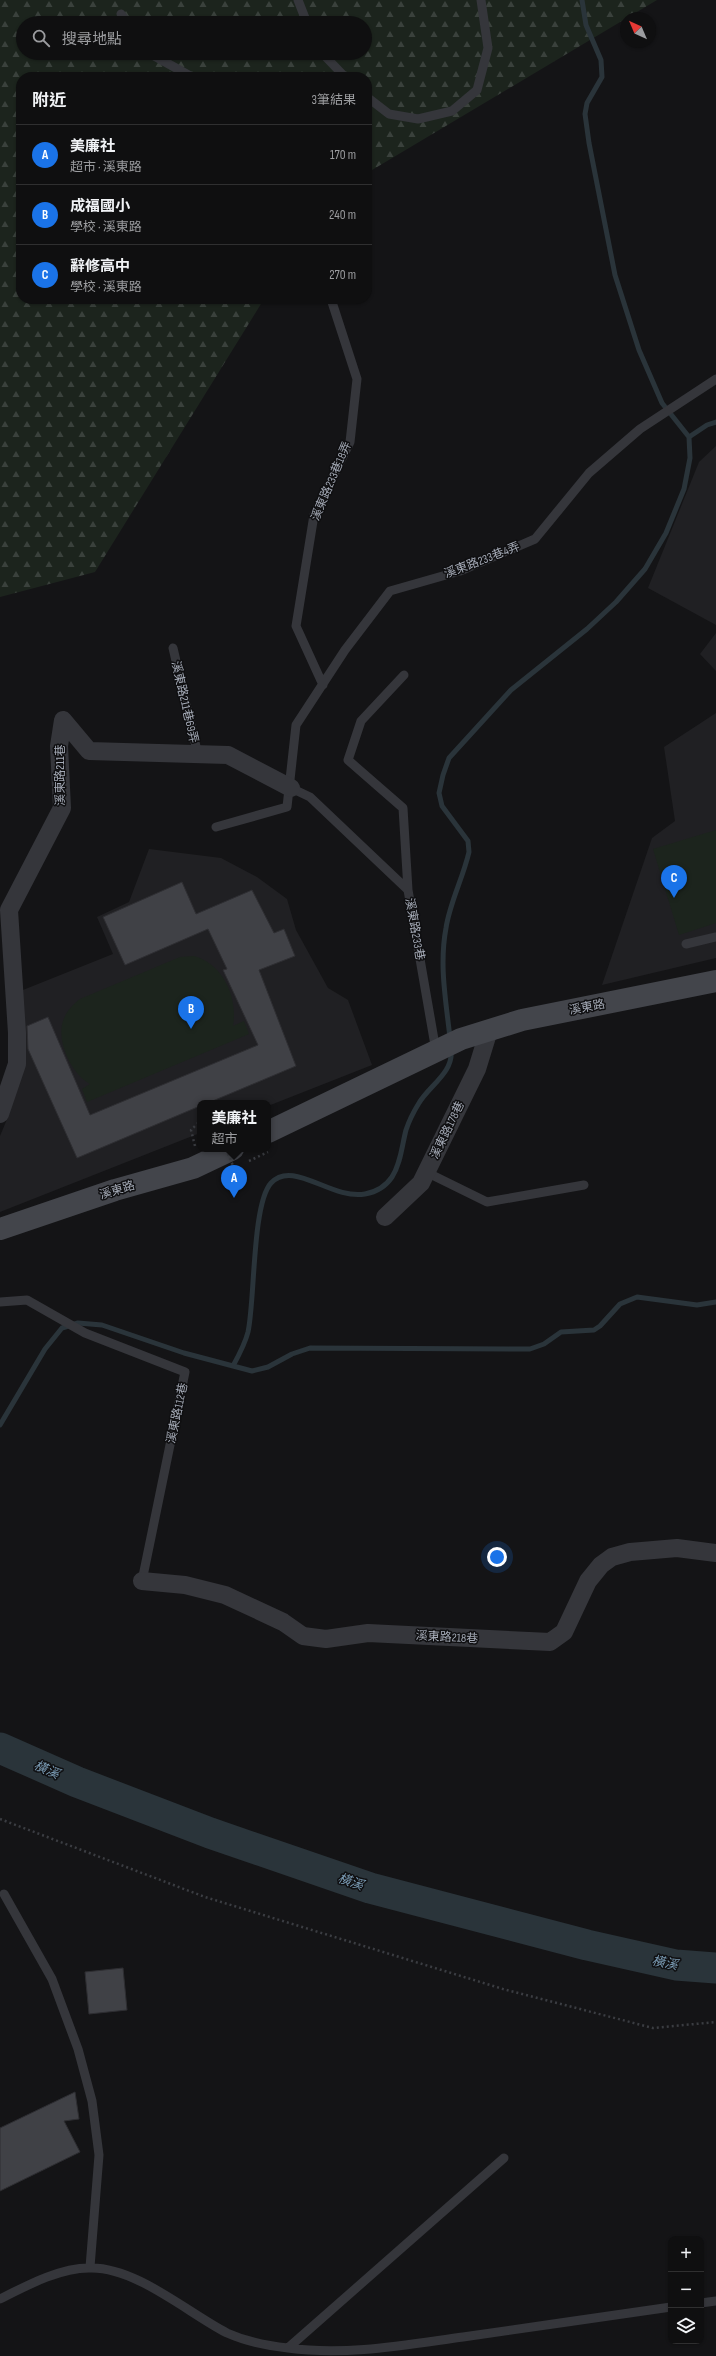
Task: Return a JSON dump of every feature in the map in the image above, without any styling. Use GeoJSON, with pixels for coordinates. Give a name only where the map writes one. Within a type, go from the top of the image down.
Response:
{"type":"FeatureCollection","features":[{"type":"Feature","properties":{"kind":"main road","name":"溪東路"},"geometry":{"type":"LineString","coordinates":[[271,1131],[447,1046],[489,1030],[522,1020],[716,981]]}},
{"type":"Feature","properties":{"kind":"main road","name":"溪東路"},"geometry":{"type":"LineString","coordinates":[[0,1230],[115,1190],[193,1168],[234,1159]]}},
{"type":"Feature","properties":{"kind":"street","name":"溪東路211巷"},"geometry":{"type":"LineString","coordinates":[[0,1114],[17,1064],[17,1032],[5,909],[62,808],[59,746],[63,720],[89,751],[228,755],[291,788]]}},
{"type":"Feature","properties":{"kind":"street","name":"溪東路178巷"},"geometry":{"type":"LineString","coordinates":[[385,1217],[421,1183],[477,1069],[489,1030]]}},
{"type":"Feature","properties":{"kind":"street","name":"溪東路218巷"},"geometry":{"type":"LineString","coordinates":[[142,1581],[185,1585],[225,1595],[283,1622],[303,1636],[326,1639],[368,1633],[550,1642],[564,1632],[588,1581],[601,1565],[612,1557],[630,1552],[677,1548],[716,1553]]}},
{"type":"Feature","properties":{"kind":"lane"},"geometry":{"type":"LineString","coordinates":[[298,0],[305,16]]}},
{"type":"Feature","properties":{"kind":"lane"},"geometry":{"type":"LineString","coordinates":[[372,101],[389,114],[418,119],[452,112],[478,90],[488,48],[481,0]]}},
{"type":"Feature","properties":{"kind":"lane"},"geometry":{"type":"LineString","coordinates":[[162,60],[183,72]]}},
{"type":"Feature","properties":{"kind":"lane"},"geometry":{"type":"LineString","coordinates":[[329,60],[340,72]]}},
{"type":"Feature","properties":{"kind":"lane","name":"溪東路233巷18弄"},"geometry":{"type":"LineString","coordinates":[[323,684],[296,626],[314,515],[350,442],[357,379],[332,304]]}},
{"type":"Feature","properties":{"kind":"lane","name":"溪東路233巷4弄"},"geometry":{"type":"LineString","coordinates":[[216,827],[287,807],[291,788],[296,725],[345,650],[390,591],[460,571],[535,539],[594,468],[640,429],[716,379]]}},
{"type":"Feature","properties":{"kind":"lane","name":"溪東路211巷69弄"},"geometry":{"type":"LineString","coordinates":[[173,648],[198,755]]}},
{"type":"Feature","properties":{"kind":"lane"},"geometry":{"type":"LineString","coordinates":[[404,675],[361,721],[348,760],[403,808],[408,890]]}},
{"type":"Feature","properties":{"kind":"lane","name":"溪東路233巷"},"geometry":{"type":"LineString","coordinates":[[291,788],[310,797],[408,890],[447,1046]]}},
{"type":"Feature","properties":{"kind":"lane"},"geometry":{"type":"LineString","coordinates":[[686,944],[716,937]]}},
{"type":"Feature","properties":{"kind":"lane"},"geometry":{"type":"LineString","coordinates":[[426,1172],[487,1202],[584,1185]]}},
{"type":"Feature","properties":{"kind":"lane","name":"溪東路112巷"},"geometry":{"type":"LineString","coordinates":[[0,1302],[27,1300],[85,1333],[185,1372],[142,1581]]}},
{"type":"Feature","properties":{"kind":"lane"},"geometry":{"type":"LineString","coordinates":[[4,1894],[52,1979],[78,2049],[92,2100],[99,2155],[90,2267]]}},
{"type":"Feature","properties":{"kind":"lane"},"geometry":{"type":"LineString","coordinates":[[288,2348],[504,2158]]}},
{"type":"Feature","properties":{"kind":"lane"},"geometry":{"type":"LineString","coordinates":[[0,2299],[56,2275],[74,2269],[90,2267],[108,2270],[135,2280],[174,2299],[228,2333],[252,2341],[288,2348],[356,2350],[403,2345],[668,2307]]}},
{"type":"Feature","properties":{"kind":"lane"},"geometry":{"type":"LineString","coordinates":[[704,2302],[716,2300]]}},
{"type":"Feature","properties":{"kind":"path"},"geometry":{"type":"LineString","coordinates":[[192,1136],[190,1130],[197,1124]]}},
{"type":"Feature","properties":{"kind":"path"},"geometry":{"type":"LineString","coordinates":[[0,1819],[205,1897],[503,1989],[653,2028],[716,2022]]}},
{"type":"Feature","properties":{"kind":"shaded area"},"geometry":{"type":"Polygon","coordinates":[[[716,446],[716,625],[648,588],[699,462],[716,446]]]}},
{"type":"Feature","properties":{"kind":"shaded area"},"geometry":{"type":"Polygon","coordinates":[[[716,633],[716,671],[700,654],[716,633]]]}},
{"type":"Feature","properties":{"kind":"shaded area"},"geometry":{"type":"Polygon","coordinates":[[[716,713],[716,958],[602,985],[652,838],[675,821],[664,747],[716,713]]]}},
{"type":"Feature","properties":{"kind":"shaded area"},"geometry":{"type":"Polygon","coordinates":[[[149,849],[221,858],[257,877],[287,899],[296,930],[328,988],[348,1000],[372,1065],[271,1105],[271,1100],[197,1100],[197,1134],[0,1212],[0,1136],[10,1112],[23,990],[113,954],[97,917],[129,902],[149,849]]]}},
{"type":"Feature","properties":{"kind":"green space"},"geometry":{"type":"Polygon","coordinates":[[[0,0],[657,0],[637,12],[620,12],[620,22],[372,170],[372,72],[16,72],[16,304],[261,304],[95,572],[0,597],[0,0]]]}},
{"type":"Feature","properties":{"kind":"green space"},"geometry":{"type":"Polygon","coordinates":[[[716,830],[716,923],[679,935],[653,849],[716,830]]]}},
{"type":"Feature","properties":{"kind":"green space"},"geometry":{"type":"Polygon","coordinates":[[[194,956],[213,966],[220,974],[231,993],[234,1015],[233,1026],[244,1021],[249,1034],[87,1102],[82,1089],[90,1084],[83,1080],[77,1073],[67,1057],[62,1038],[61,1029],[63,1021],[70,1009],[80,999],[180,957],[194,956]]]}},
{"type":"Feature","properties":{"kind":"building"},"geometry":{"type":"Polygon","coordinates":[[[182,882],[196,914],[252,890],[274,933],[284,929],[295,956],[259,970],[296,1066],[215,1100],[197,1100],[197,1107],[77,1158],[28,1049],[27,1026],[48,1017],[90,1115],[258,1045],[223,970],[227,969],[208,929],[125,965],[103,917],[182,882]]]}},
{"type":"Feature","properties":{"kind":"building"},"geometry":{"type":"Polygon","coordinates":[[[123,1968],[127,2010],[89,2014],[85,1972],[123,1968]]]}},
{"type":"Feature","properties":{"kind":"building"},"geometry":{"type":"Polygon","coordinates":[[[75,2092],[79,2119],[64,2121],[80,2152],[0,2191],[0,2128],[75,2092]]]}},
{"type":"Feature","properties":{"kind":"waterway"},"geometry":{"type":"LineString","coordinates":[[450,1038],[443,969],[444,942],[450,909],[469,852],[468,841],[442,806],[439,793],[449,758],[511,690],[587,629],[616,602],[645,569],[666,533],[684,489],[690,458],[689,437],[662,403],[639,350],[615,275],[589,143],[585,114],[587,103],[602,77],[601,60],[586,25],[582,0]]}},
{"type":"Feature","properties":{"kind":"waterway"},"geometry":{"type":"LineString","coordinates":[[689,437],[707,425],[716,422]]}},
{"type":"Feature","properties":{"kind":"waterway"},"geometry":{"type":"LineString","coordinates":[[233,1366],[244,1345],[248,1332],[260,1211],[265,1194],[271,1183],[280,1177],[290,1175],[352,1194],[365,1194],[384,1186],[395,1172],[401,1154],[406,1130],[412,1116],[423,1097],[445,1072],[451,1058],[451,1050]]}},
{"type":"Feature","properties":{"kind":"waterway"},"geometry":{"type":"LineString","coordinates":[[0,1425],[45,1349],[62,1328],[78,1323],[102,1325],[184,1353],[252,1371],[268,1367],[292,1354],[310,1348],[530,1349],[544,1344],[561,1332],[594,1330],[600,1326],[620,1304],[637,1297],[697,1305],[716,1302]]}},
{"type":"Feature","properties":{"kind":"waterway","name":"橫溪"},"geometry":{"type":"LineString","coordinates":[[0,1748],[77,1782],[210,1833],[370,1888],[587,1945],[676,1965],[716,1968]]}},
{"type":"Feature","properties":{"kind":"place","name":"辭修高中"},"geometry":{"type":"Point","coordinates":[674,898]}},
{"type":"Feature","properties":{"kind":"place","name":"成福國小"},"geometry":{"type":"Point","coordinates":[191,1029]}},
{"type":"Feature","properties":{"kind":"place","name":"美廉社"},"geometry":{"type":"Point","coordinates":[234,1198]}}]}
